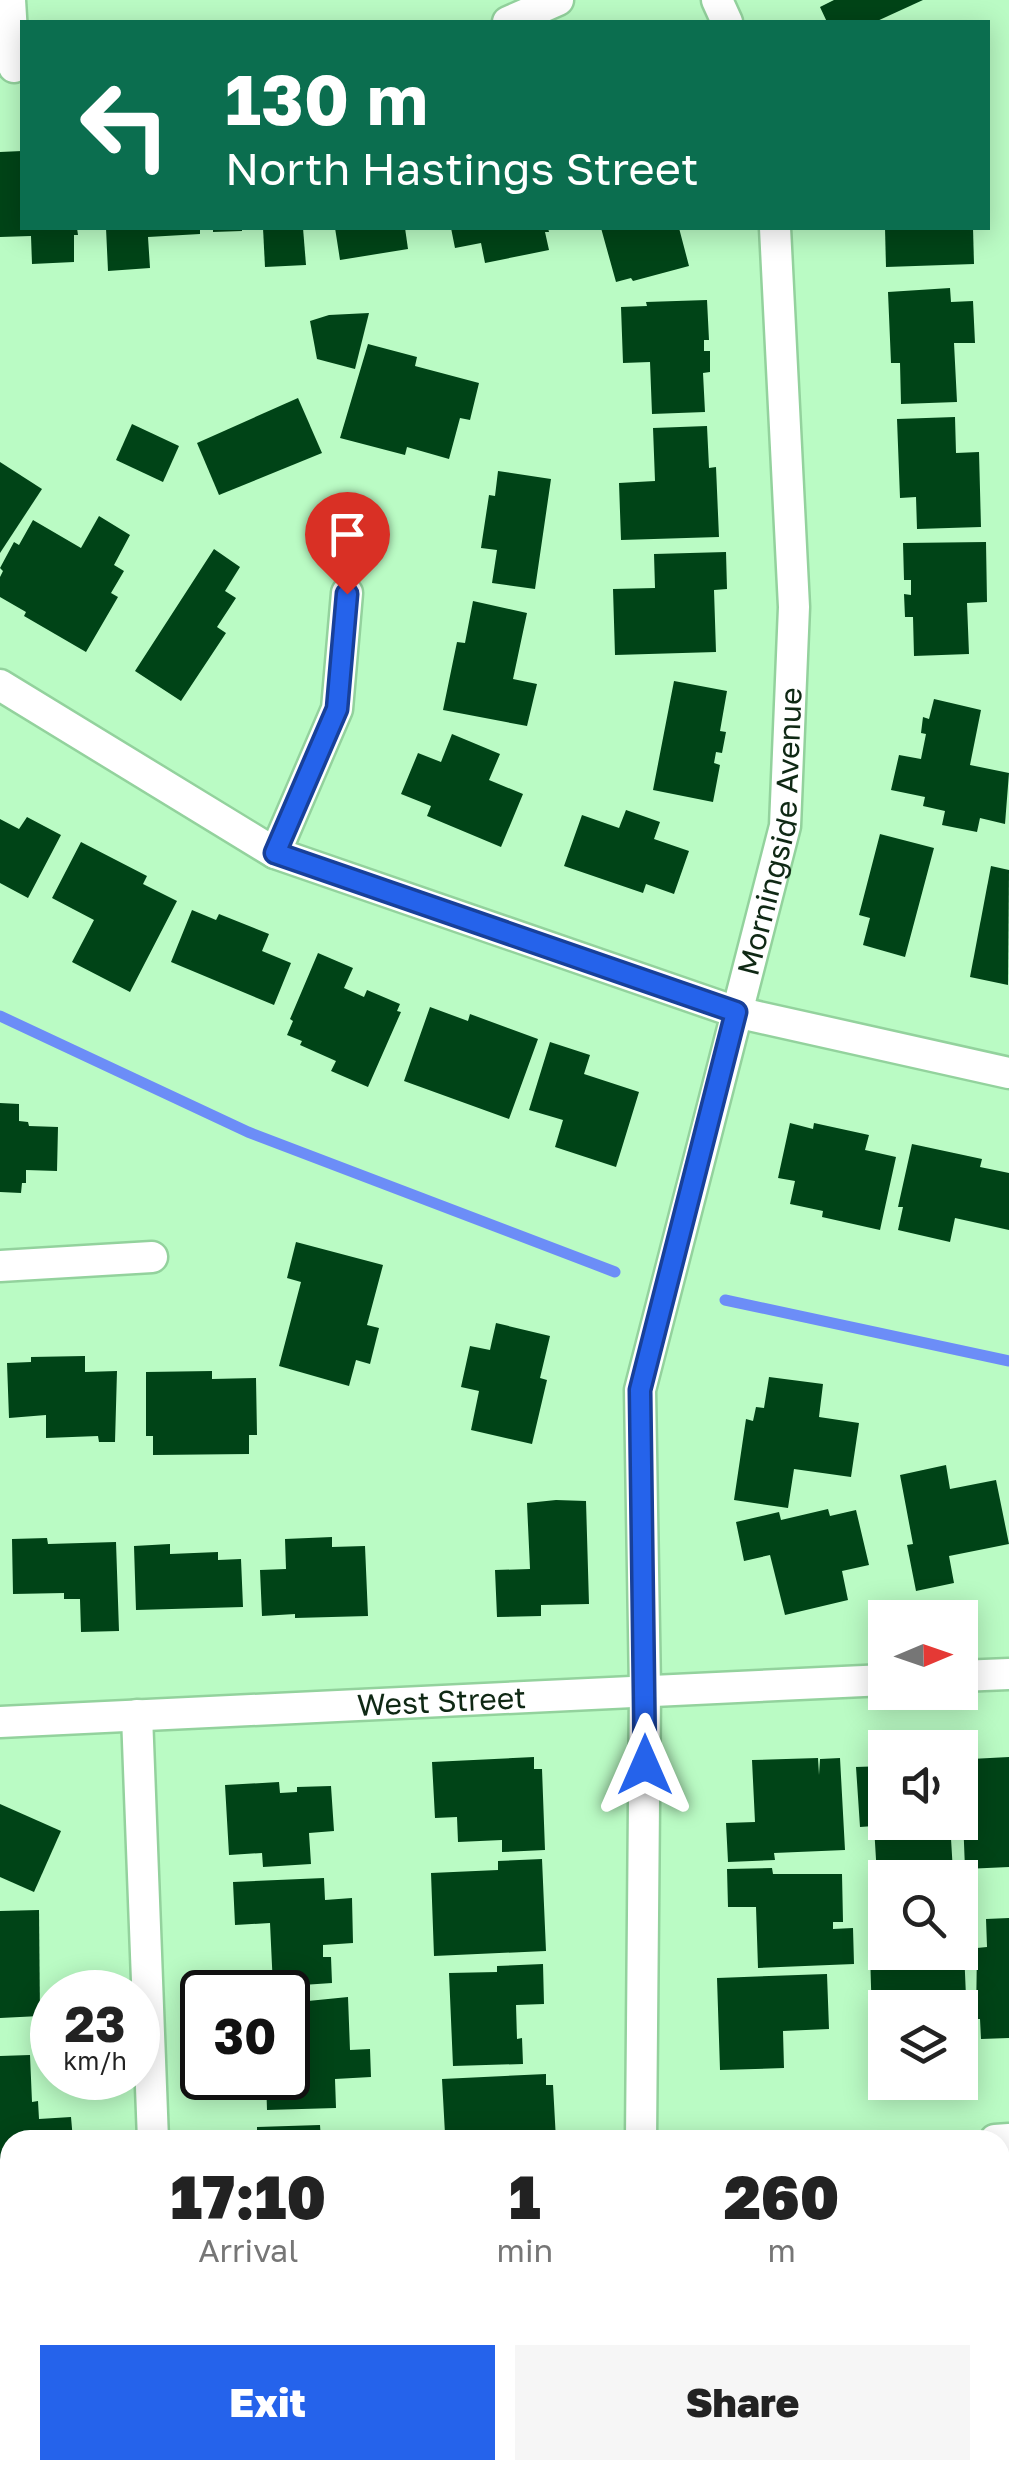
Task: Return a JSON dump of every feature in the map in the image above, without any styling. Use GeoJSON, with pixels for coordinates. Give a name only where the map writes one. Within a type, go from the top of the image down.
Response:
{"type":"FeatureCollection","features":[{"type":"Feature","properties":{"kind":"street"},"geometry":{"type":"LineString","coordinates":[[10,0],[12,67]]}},
{"type":"Feature","properties":{"kind":"street"},"geometry":{"type":"LineString","coordinates":[[513,20],[558,0]]}},
{"type":"Feature","properties":{"kind":"street","name":"Morningside Avenue"},"geometry":{"type":"LineString","coordinates":[[641,2130],[646,1690],[640,1390],[785,826],[794,607],[775,230]]}},
{"type":"Feature","properties":{"kind":"street"},"geometry":{"type":"LineString","coordinates":[[275,853],[337,709],[347,594]]}},
{"type":"Feature","properties":{"kind":"street"},"geometry":{"type":"LineString","coordinates":[[0,685],[275,853],[736,1012],[1009,1073]]}},
{"type":"Feature","properties":{"kind":"street"},"geometry":{"type":"LineString","coordinates":[[0,1266],[152,1257]]}},
{"type":"Feature","properties":{"kind":"street"},"geometry":{"type":"LineString","coordinates":[[978,1675],[1009,1674]]}},
{"type":"Feature","properties":{"kind":"street","name":"West Street"},"geometry":{"type":"LineString","coordinates":[[0,1722],[868,1681]]}},
{"type":"Feature","properties":{"kind":"street"},"geometry":{"type":"LineString","coordinates":[[137,1715],[153,2130]]}},
{"type":"Feature","properties":{"kind":"building"},"geometry":{"type":"Polygon","coordinates":[[[834,0],[923,0],[879,20],[826,20],[820,7],[834,0]]]}},
{"type":"Feature","properties":{"kind":"building"},"geometry":{"type":"Polygon","coordinates":[[[20,151],[20,230],[77,230],[74,262],[32,264],[31,236],[0,237],[0,152],[20,151]]]}},
{"type":"Feature","properties":{"kind":"building"},"geometry":{"type":"Polygon","coordinates":[[[106,230],[200,230],[200,234],[148,237],[150,268],[108,271],[106,230]]]}},
{"type":"Feature","properties":{"kind":"building"},"geometry":{"type":"Polygon","coordinates":[[[263,230],[303,230],[306,265],[265,267],[263,230]]]}},
{"type":"Feature","properties":{"kind":"building"},"geometry":{"type":"Polygon","coordinates":[[[335,230],[405,230],[408,249],[340,260],[335,230]]]}},
{"type":"Feature","properties":{"kind":"building"},"geometry":{"type":"Polygon","coordinates":[[[451,230],[549,232],[545,232],[549,250],[485,263],[481,243],[455,248],[451,230]]]}},
{"type":"Feature","properties":{"kind":"building"},"geometry":{"type":"Polygon","coordinates":[[[602,230],[680,230],[689,266],[616,282],[602,230]]]}},
{"type":"Feature","properties":{"kind":"building"},"geometry":{"type":"Polygon","coordinates":[[[885,230],[973,230],[974,264],[886,267],[885,230]]]}},
{"type":"Feature","properties":{"kind":"building"},"geometry":{"type":"Polygon","coordinates":[[[950,288],[951,302],[973,301],[975,343],[954,343],[957,402],[901,404],[900,363],[891,363],[888,292],[950,288]]]}},
{"type":"Feature","properties":{"kind":"building"},"geometry":{"type":"Polygon","coordinates":[[[707,300],[709,340],[704,340],[704,351],[710,351],[710,372],[703,373],[705,412],[652,414],[650,362],[623,363],[621,307],[707,300]]]}},
{"type":"Feature","properties":{"kind":"building"},"geometry":{"type":"Polygon","coordinates":[[[369,313],[355,369],[317,359],[310,321],[329,315],[369,313]]]}},
{"type":"Feature","properties":{"kind":"building"},"geometry":{"type":"Polygon","coordinates":[[[368,344],[417,357],[415,366],[479,383],[470,420],[460,418],[449,459],[407,447],[405,455],[340,438],[368,344]]]}},
{"type":"Feature","properties":{"kind":"building"},"geometry":{"type":"Polygon","coordinates":[[[298,398],[322,453],[219,495],[197,443],[298,398]]]}},
{"type":"Feature","properties":{"kind":"building"},"geometry":{"type":"Polygon","coordinates":[[[955,417],[956,453],[979,452],[981,527],[917,529],[916,497],[900,498],[897,419],[955,417]]]}},
{"type":"Feature","properties":{"kind":"building"},"geometry":{"type":"Polygon","coordinates":[[[132,424],[179,446],[163,482],[116,460],[132,424]]]}},
{"type":"Feature","properties":{"kind":"building"},"geometry":{"type":"Polygon","coordinates":[[[707,426],[709,468],[716,467],[719,537],[621,540],[619,483],[655,481],[653,428],[707,426]]]}},
{"type":"Feature","properties":{"kind":"building"},"geometry":{"type":"Polygon","coordinates":[[[0,462],[42,489],[0,553],[0,462]]]}},
{"type":"Feature","properties":{"kind":"building"},"geometry":{"type":"Polygon","coordinates":[[[498,471],[551,479],[535,589],[492,583],[497,550],[481,548],[489,495],[495,496],[498,471]]]}},
{"type":"Feature","properties":{"kind":"building"},"geometry":{"type":"Polygon","coordinates":[[[99,516],[130,535],[114,565],[124,571],[111,593],[118,597],[86,652],[24,616],[26,612],[0,597],[0,568],[14,542],[19,545],[33,520],[81,548],[99,516]]]}},
{"type":"Feature","properties":{"kind":"building"},"geometry":{"type":"Polygon","coordinates":[[[986,542],[987,602],[967,603],[969,654],[914,656],[913,617],[905,617],[904,594],[911,595],[911,580],[904,580],[903,543],[986,542]]]}},
{"type":"Feature","properties":{"kind":"building"},"geometry":{"type":"Polygon","coordinates":[[[214,549],[240,567],[225,591],[236,598],[217,627],[226,633],[181,701],[135,671],[214,549]]]}},
{"type":"Feature","properties":{"kind":"building"},"geometry":{"type":"Polygon","coordinates":[[[726,552],[727,589],[714,590],[716,652],[615,655],[613,589],[655,588],[654,554],[726,552]]]}},
{"type":"Feature","properties":{"kind":"building"},"geometry":{"type":"Polygon","coordinates":[[[473,601],[527,613],[513,679],[537,684],[527,726],[443,710],[457,642],[465,643],[473,601]]]}},
{"type":"Feature","properties":{"kind":"building"},"geometry":{"type":"Polygon","coordinates":[[[674,681],[727,691],[720,731],[726,732],[722,753],[716,752],[714,763],[720,765],[713,802],[653,790],[674,681]]]}},
{"type":"Feature","properties":{"kind":"building"},"geometry":{"type":"Polygon","coordinates":[[[934,699],[981,710],[970,765],[1009,773],[1005,824],[980,818],[977,832],[942,825],[945,811],[923,806],[925,797],[891,790],[899,755],[921,759],[926,734],[921,733],[923,717],[929,719],[934,699]]]}},
{"type":"Feature","properties":{"kind":"building"},"geometry":{"type":"Polygon","coordinates":[[[452,734],[500,754],[489,780],[523,794],[501,847],[427,816],[431,806],[401,794],[418,753],[441,762],[452,734]]]}},
{"type":"Feature","properties":{"kind":"building"},"geometry":{"type":"Polygon","coordinates":[[[626,810],[660,822],[654,839],[689,851],[674,894],[646,884],[643,893],[564,866],[582,815],[619,828],[626,810]]]}},
{"type":"Feature","properties":{"kind":"building"},"geometry":{"type":"Polygon","coordinates":[[[27,817],[61,835],[28,898],[0,883],[0,819],[19,829],[27,817]]]}},
{"type":"Feature","properties":{"kind":"building"},"geometry":{"type":"Polygon","coordinates":[[[880,834],[934,848],[905,957],[863,945],[870,918],[859,915],[880,834]]]}},
{"type":"Feature","properties":{"kind":"building"},"geometry":{"type":"Polygon","coordinates":[[[81,842],[147,876],[143,884],[177,901],[130,992],[72,962],[94,920],[52,898],[81,842]]]}},
{"type":"Feature","properties":{"kind":"building"},"geometry":{"type":"Polygon","coordinates":[[[991,866],[1009,870],[1008,985],[970,977],[991,866]]]}},
{"type":"Feature","properties":{"kind":"building"},"geometry":{"type":"Polygon","coordinates":[[[192,910],[216,920],[219,914],[269,934],[262,951],[291,963],[274,1005],[171,962],[192,910]]]}},
{"type":"Feature","properties":{"kind":"building"},"geometry":{"type":"Polygon","coordinates":[[[318,953],[353,968],[344,988],[364,997],[367,990],[400,1004],[397,1011],[401,1012],[368,1087],[331,1071],[336,1061],[287,1035],[318,953]]]}},
{"type":"Feature","properties":{"kind":"building"},"geometry":{"type":"Polygon","coordinates":[[[430,1007],[468,1021],[470,1014],[538,1039],[509,1119],[404,1081],[430,1007]]]}},
{"type":"Feature","properties":{"kind":"building"},"geometry":{"type":"Polygon","coordinates":[[[550,1042],[590,1055],[584,1074],[639,1092],[616,1167],[555,1147],[563,1120],[529,1110],[550,1042]]]}},
{"type":"Feature","properties":{"kind":"building"},"geometry":{"type":"Polygon","coordinates":[[[0,1103],[19,1104],[19,1121],[28,1122],[29,1126],[58,1127],[57,1171],[26,1170],[21,1193],[0,1192],[0,1103]]]}},
{"type":"Feature","properties":{"kind":"building"},"geometry":{"type":"Polygon","coordinates":[[[790,1123],[813,1129],[814,1123],[869,1135],[865,1150],[896,1157],[880,1230],[822,1217],[823,1211],[790,1204],[795,1181],[778,1178],[790,1123]]]}},
{"type":"Feature","properties":{"kind":"building"},"geometry":{"type":"Polygon","coordinates":[[[912,1144],[982,1159],[980,1167],[1009,1173],[1009,1230],[955,1218],[950,1242],[898,1230],[903,1207],[898,1207],[912,1144]]]}},
{"type":"Feature","properties":{"kind":"building"},"geometry":{"type":"Polygon","coordinates":[[[296,1242],[383,1265],[367,1325],[379,1328],[370,1364],[356,1360],[349,1386],[279,1366],[301,1282],[287,1278],[296,1242]]]}},
{"type":"Feature","properties":{"kind":"building"},"geometry":{"type":"Polygon","coordinates":[[[496,1323],[550,1336],[540,1378],[547,1380],[532,1444],[471,1430],[479,1391],[461,1387],[470,1346],[490,1350],[496,1323]]]}},
{"type":"Feature","properties":{"kind":"building"},"geometry":{"type":"Polygon","coordinates":[[[85,1356],[85,1372],[117,1371],[115,1442],[99,1442],[98,1436],[46,1438],[46,1415],[9,1418],[7,1363],[31,1362],[31,1357],[85,1356]]]}},
{"type":"Feature","properties":{"kind":"building"},"geometry":{"type":"Polygon","coordinates":[[[212,1371],[212,1379],[256,1378],[257,1435],[249,1435],[249,1454],[153,1455],[153,1436],[146,1436],[146,1372],[212,1371]]]}},
{"type":"Feature","properties":{"kind":"building"},"geometry":{"type":"Polygon","coordinates":[[[769,1377],[823,1384],[819,1417],[859,1423],[851,1477],[794,1469],[788,1508],[734,1500],[746,1419],[753,1421],[756,1407],[764,1408],[769,1377]]]}},
{"type":"Feature","properties":{"kind":"building"},"geometry":{"type":"Polygon","coordinates":[[[946,1465],[950,1489],[996,1480],[1009,1544],[949,1556],[954,1583],[916,1591],[907,1545],[913,1544],[900,1475],[946,1465]]]}},
{"type":"Feature","properties":{"kind":"building"},"geometry":{"type":"Polygon","coordinates":[[[586,1501],[589,1604],[541,1605],[541,1616],[497,1617],[495,1570],[530,1569],[527,1503],[586,1501]]]}},
{"type":"Feature","properties":{"kind":"building"},"geometry":{"type":"Polygon","coordinates":[[[828,1509],[830,1516],[856,1510],[869,1565],[842,1571],[848,1600],[785,1615],[770,1555],[744,1561],[736,1522],[779,1512],[781,1520],[828,1509]]]}},
{"type":"Feature","properties":{"kind":"building"},"geometry":{"type":"Polygon","coordinates":[[[332,1537],[332,1547],[365,1546],[368,1616],[262,1616],[260,1570],[286,1569],[285,1539],[332,1537]]]}},
{"type":"Feature","properties":{"kind":"building"},"geometry":{"type":"Polygon","coordinates":[[[47,1538],[48,1544],[116,1542],[119,1631],[81,1632],[80,1599],[64,1599],[64,1593],[13,1594],[12,1539],[47,1538]]]}},
{"type":"Feature","properties":{"kind":"building"},"geometry":{"type":"Polygon","coordinates":[[[170,1544],[170,1554],[218,1552],[218,1560],[241,1559],[243,1607],[136,1610],[134,1546],[170,1544]]]}},
{"type":"Feature","properties":{"kind":"building"},"geometry":{"type":"Polygon","coordinates":[[[534,1757],[534,1769],[542,1769],[545,1850],[502,1852],[502,1840],[458,1842],[457,1817],[435,1818],[432,1762],[534,1757]]]}},
{"type":"Feature","properties":{"kind":"building"},"geometry":{"type":"Polygon","coordinates":[[[1009,1757],[1009,1867],[978,1868],[978,1860],[965,1860],[964,1840],[978,1840],[978,1759],[1009,1757]]]}},
{"type":"Feature","properties":{"kind":"building"},"geometry":{"type":"Polygon","coordinates":[[[818,1758],[819,1775],[820,1759],[840,1758],[845,1850],[774,1853],[775,1860],[728,1862],[726,1823],[755,1822],[752,1760],[818,1758]]]}},
{"type":"Feature","properties":{"kind":"building"},"geometry":{"type":"Polygon","coordinates":[[[856,1767],[868,1767],[868,1826],[860,1827],[856,1767]]]}},
{"type":"Feature","properties":{"kind":"building"},"geometry":{"type":"Polygon","coordinates":[[[279,1782],[280,1793],[297,1792],[297,1787],[331,1786],[334,1831],[309,1833],[311,1864],[263,1867],[262,1853],[229,1855],[225,1785],[279,1782]]]}},
{"type":"Feature","properties":{"kind":"building"},"geometry":{"type":"Polygon","coordinates":[[[0,1804],[61,1831],[34,1892],[0,1877],[0,1804]]]}},
{"type":"Feature","properties":{"kind":"building"},"geometry":{"type":"Polygon","coordinates":[[[875,1840],[951,1840],[952,1860],[876,1860],[875,1840]]]}},
{"type":"Feature","properties":{"kind":"building"},"geometry":{"type":"Polygon","coordinates":[[[542,1859],[546,1951],[434,1956],[431,1873],[498,1870],[498,1861],[542,1859]]]}},
{"type":"Feature","properties":{"kind":"building"},"geometry":{"type":"Polygon","coordinates":[[[772,1868],[773,1874],[842,1874],[843,1922],[833,1922],[833,1929],[853,1928],[854,1964],[758,1968],[756,1907],[728,1907],[727,1869],[772,1868]]]}},
{"type":"Feature","properties":{"kind":"building"},"geometry":{"type":"Polygon","coordinates":[[[324,1878],[325,1900],[352,1898],[353,1943],[323,1945],[323,1957],[331,1957],[332,1983],[310,1984],[310,1970],[272,1970],[270,1923],[235,1925],[233,1882],[324,1878]]]}},
{"type":"Feature","properties":{"kind":"building"},"geometry":{"type":"Polygon","coordinates":[[[39,1910],[40,1970],[30,1970],[30,2016],[0,2018],[0,1911],[39,1910]]]}},
{"type":"Feature","properties":{"kind":"building"},"geometry":{"type":"Polygon","coordinates":[[[1009,1918],[1009,2038],[981,2039],[977,1970],[978,1948],[987,1947],[986,1919],[1009,1918]]]}},
{"type":"Feature","properties":{"kind":"building"},"geometry":{"type":"Polygon","coordinates":[[[543,1964],[544,2004],[516,2005],[517,2039],[522,2038],[523,2064],[453,2066],[449,1973],[497,1972],[497,1966],[543,1964]]]}},
{"type":"Feature","properties":{"kind":"building"},"geometry":{"type":"Polygon","coordinates":[[[871,1970],[965,1970],[966,1990],[871,1990],[871,1970]]]}},
{"type":"Feature","properties":{"kind":"building"},"geometry":{"type":"Polygon","coordinates":[[[827,1974],[829,2029],[783,2031],[784,2068],[720,2070],[717,1978],[827,1974]]]}},
{"type":"Feature","properties":{"kind":"building"},"geometry":{"type":"Polygon","coordinates":[[[348,1997],[350,2050],[370,2049],[371,2077],[335,2079],[336,2108],[267,2110],[267,2100],[310,2100],[310,2001],[348,1997]]]}},
{"type":"Feature","properties":{"kind":"building"},"geometry":{"type":"Polygon","coordinates":[[[30,2055],[30,2100],[38,2101],[39,2119],[71,2117],[72,2130],[0,2130],[0,2056],[30,2055]]]}},
{"type":"Feature","properties":{"kind":"building"},"geometry":{"type":"Polygon","coordinates":[[[546,2074],[546,2085],[553,2085],[555,2130],[445,2130],[442,2079],[546,2074]]]}},
{"type":"Feature","properties":{"kind":"building"},"geometry":{"type":"Polygon","coordinates":[[[320,2125],[320,2130],[257,2130],[320,2125]]]}},
{"type":"Feature","properties":{"kind":"waterway"},"geometry":{"type":"LineString","coordinates":[[0,1016],[248,1132],[615,1272]]}},
{"type":"Feature","properties":{"kind":"waterway"},"geometry":{"type":"LineString","coordinates":[[725,1300],[1009,1361]]}},
{"type":"Feature","properties":{"kind":"route"},"geometry":{"type":"LineString","coordinates":[[347,594],[337,709],[275,853],[736,1012],[640,1390],[645,1765]]}}]}
